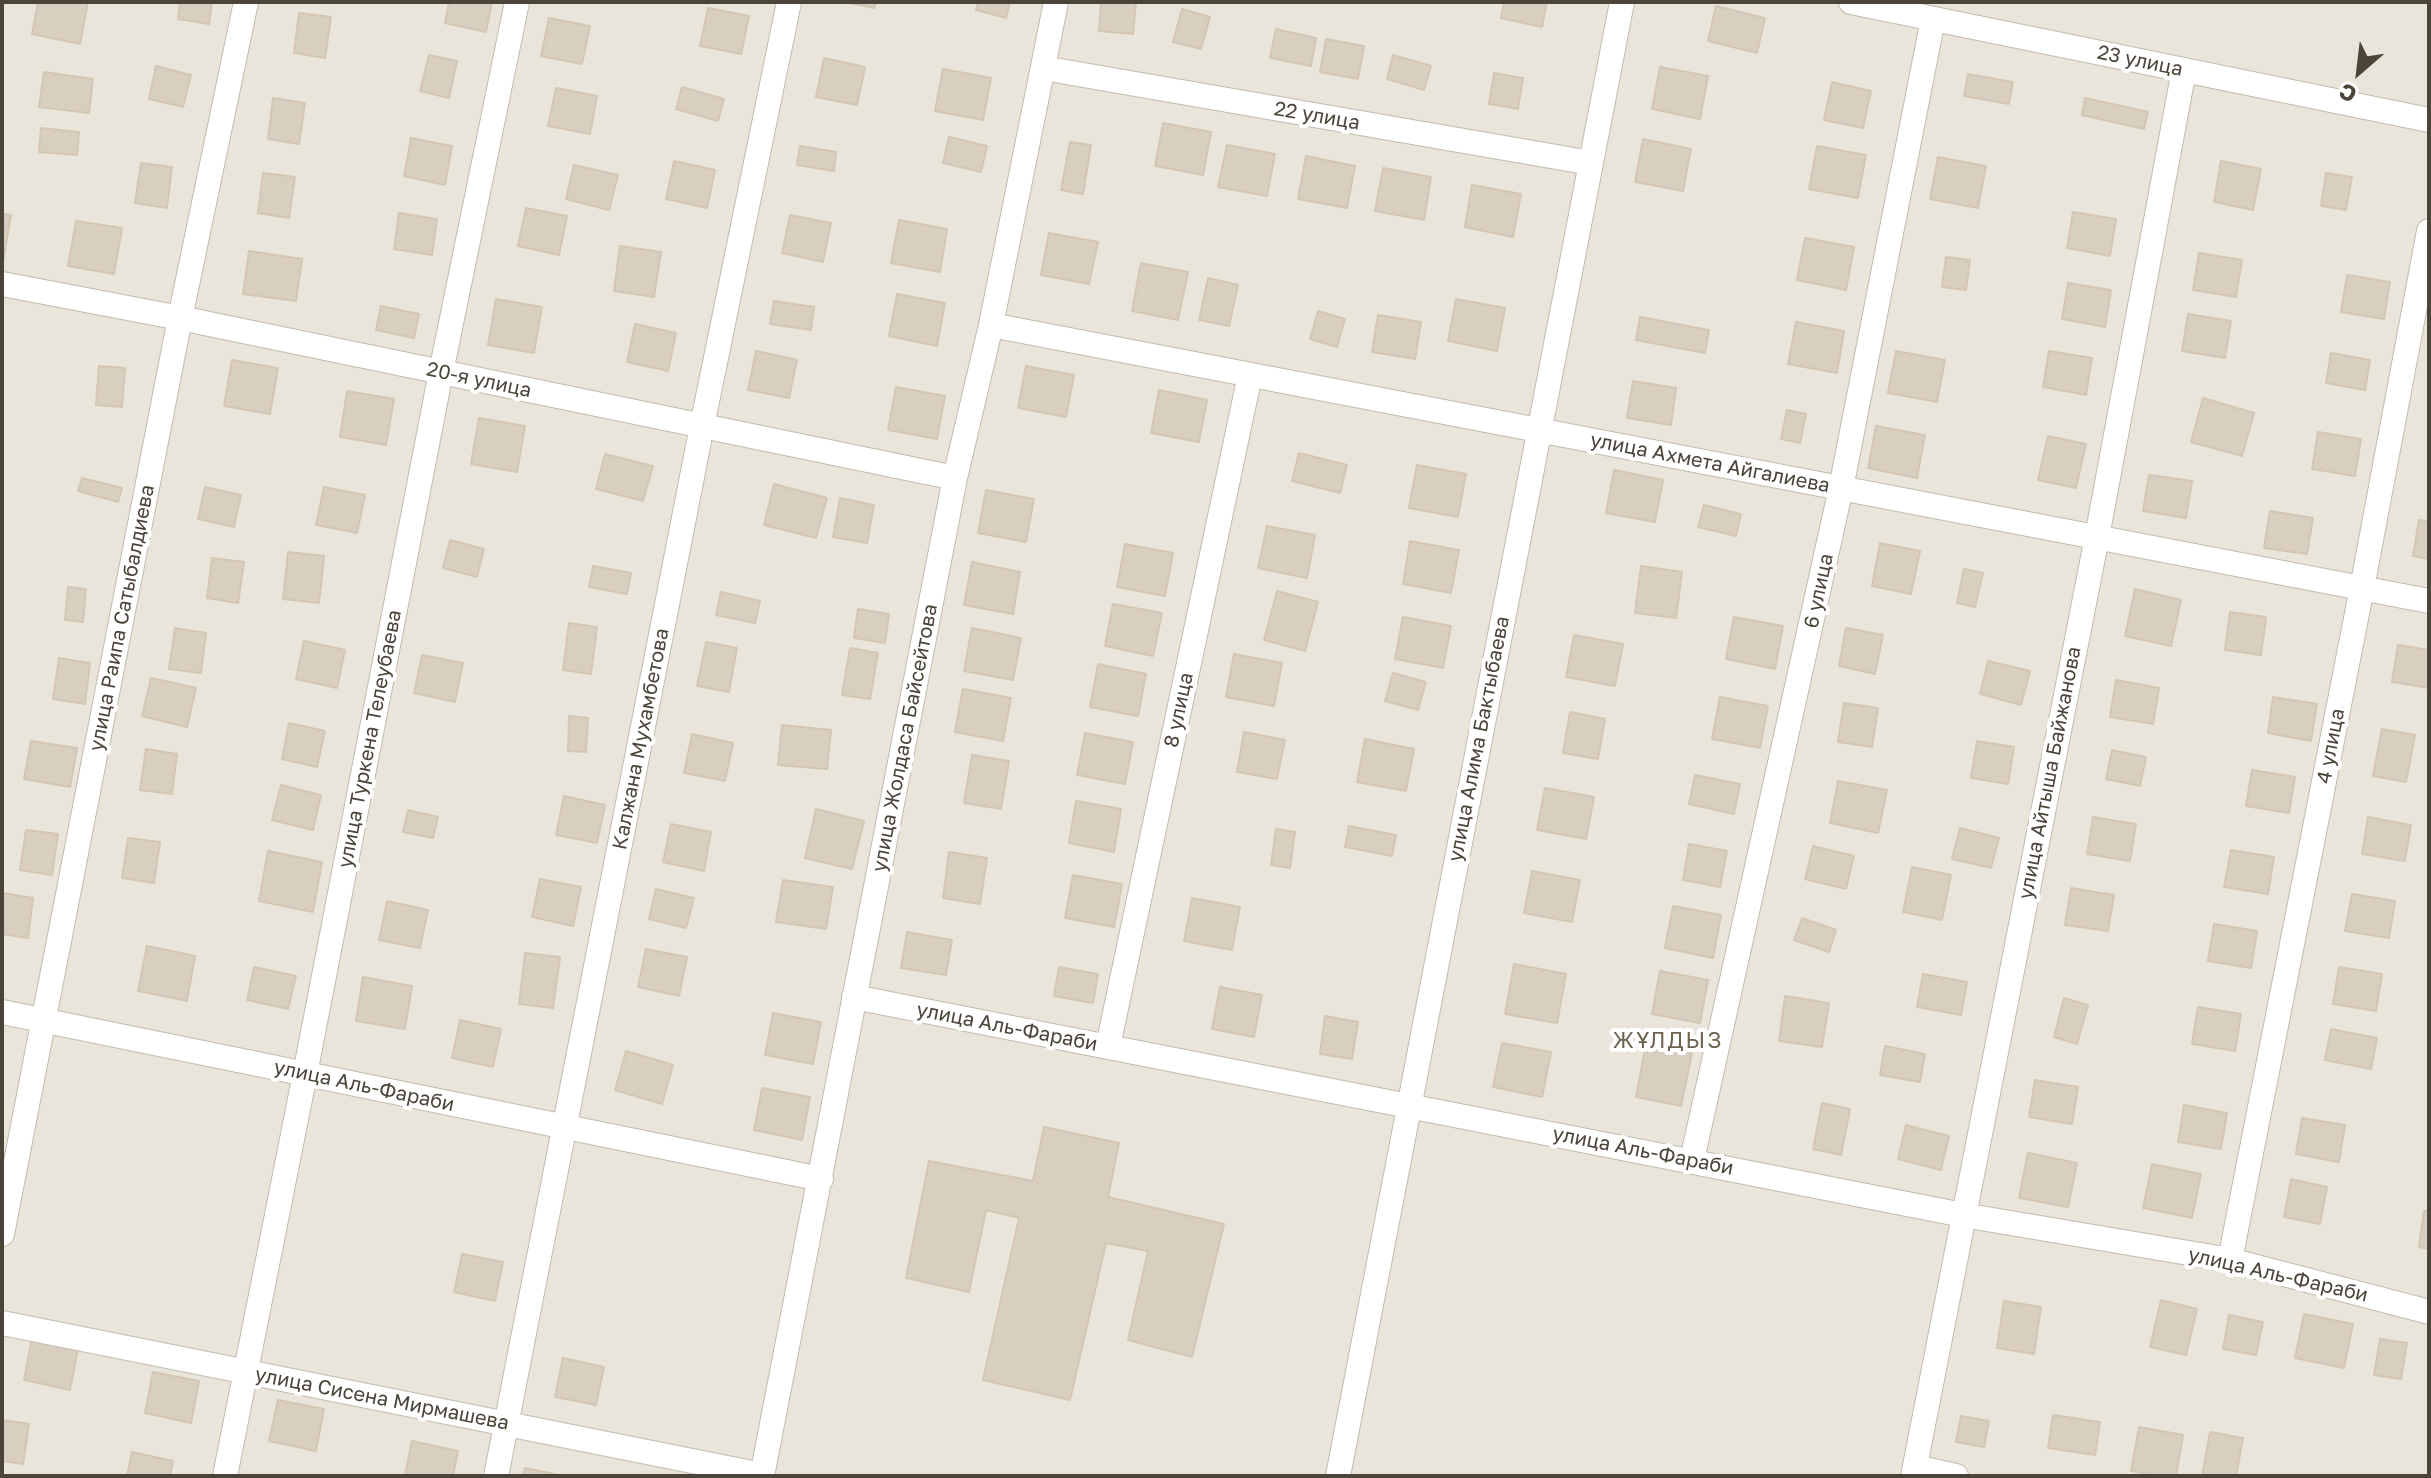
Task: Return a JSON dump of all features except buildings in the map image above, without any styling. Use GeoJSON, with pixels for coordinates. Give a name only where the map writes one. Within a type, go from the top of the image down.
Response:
{"type":"FeatureCollection","features":[{"type":"Feature","properties":{"kind":"street","name":"улица Раипа Сатыбалдиева"},"geometry":{"type":"LineString","coordinates":[[2,1234],[180,318],[246,2]]}},
{"type":"Feature","properties":{"kind":"street","name":"улица Туркена Телеубаева"},"geometry":{"type":"LineString","coordinates":[[225,1476],[441,372],[517,2]]}},
{"type":"Feature","properties":{"kind":"street","name":"Калжана Мухамбетова"},"geometry":{"type":"LineString","coordinates":[[496,1476],[702,426],[789,2]]}},
{"type":"Feature","properties":{"kind":"street","name":"улица Жолдаса Байсейтова"},"geometry":{"type":"LineString","coordinates":[[762,1475],[955,478],[991,325],[1056,2]]}},
{"type":"Feature","properties":{"kind":"street","name":"улица Алима Бактыбаева"},"geometry":{"type":"LineString","coordinates":[[1338,1476],[1622,2]]}},
{"type":"Feature","properties":{"kind":"street","name":"23 улица"},"geometry":{"type":"LineString","coordinates":[[1851,2],[2429,120]]}},
{"type":"Feature","properties":{"kind":"street","name":"6 улица"},"geometry":{"type":"LineString","coordinates":[[1692,1160],[1841,488],[1933,19]]}},
{"type":"Feature","properties":{"kind":"street","name":"22 улица"},"geometry":{"type":"LineString","coordinates":[[1043,68],[1591,163]]}},
{"type":"Feature","properties":{"kind":"street","name":"улица Айтыша Байжанова"},"geometry":{"type":"LineString","coordinates":[[1914,1472],[2097,537],[2184,70]]}},
{"type":"Feature","properties":{"kind":"street","name":"4 улица"},"geometry":{"type":"LineString","coordinates":[[2230,1260],[2429,231]]}},
{"type":"Feature","properties":{"kind":"street","name":"20-я улица"},"geometry":{"type":"LineString","coordinates":[[2,284],[955,478]]}},
{"type":"Feature","properties":{"kind":"street","name":"улица Ахмета Айгалиева"},"geometry":{"type":"LineString","coordinates":[[991,325],[2429,601]]}},
{"type":"Feature","properties":{"kind":"street","name":"8 улица"},"geometry":{"type":"LineString","coordinates":[[1108,1046],[1250,375]]}},
{"type":"Feature","properties":{"kind":"street","name":"улица Аль-Фараби"},"geometry":{"type":"LineString","coordinates":[[854,997],[1963,1215],[2230,1260],[2429,1312]]}},
{"type":"Feature","properties":{"kind":"street","name":"улица Аль-Фараби"},"geometry":{"type":"LineString","coordinates":[[2,1012],[821,1179]]}},
{"type":"Feature","properties":{"kind":"street","name":"улица Сисена Мирмашева"},"geometry":{"type":"LineString","coordinates":[[2,1323],[762,1475]]}},
{"type":"Feature","properties":{"kind":"street"},"geometry":{"type":"LineString","coordinates":[[1914,1472],[1956,1476]]}},
{"type":"Feature","properties":{"kind":"shaded area"},"geometry":{"type":"Polygon","coordinates":[[[2,2],[2429,2],[2429,1476],[2,1476],[2,2]]]}},
{"type":"Feature","properties":{"kind":"district","name":"ЖҰЛДЫЗ"},"geometry":{"type":"Point","coordinates":[1668,1041]}}]}
